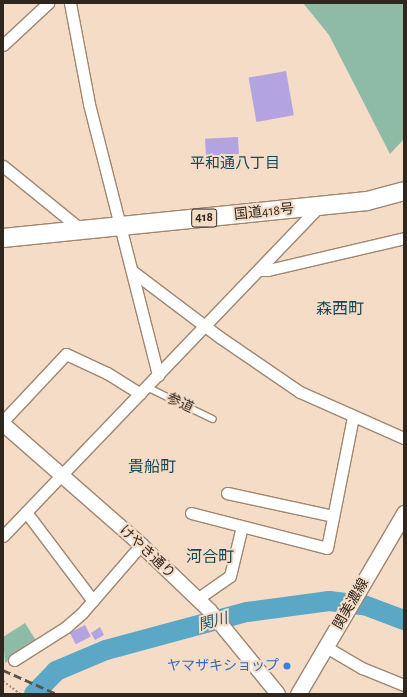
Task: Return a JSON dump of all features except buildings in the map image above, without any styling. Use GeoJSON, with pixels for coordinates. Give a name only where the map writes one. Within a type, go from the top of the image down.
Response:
{"type":"FeatureCollection","features":[{"type":"Feature","properties":{"kind":"highway","name":"国道418号"},"geometry":{"type":"LineString","coordinates":[[3,238],[366,201],[404,191]]}},
{"type":"Feature","properties":{"kind":"main road","name":"関美濃線"},"geometry":{"type":"LineString","coordinates":[[298,694],[404,513]]}},
{"type":"Feature","properties":{"kind":"street"},"geometry":{"type":"LineString","coordinates":[[3,45],[48,3]]}},
{"type":"Feature","properties":{"kind":"street"},"geometry":{"type":"LineString","coordinates":[[70,3],[89,104],[158,375]]}},
{"type":"Feature","properties":{"kind":"street"},"geometry":{"type":"LineString","coordinates":[[3,166],[82,231]]}},
{"type":"Feature","properties":{"kind":"street"},"geometry":{"type":"LineString","coordinates":[[3,536],[320,206]]}},
{"type":"Feature","properties":{"kind":"street"},"geometry":{"type":"LineString","coordinates":[[260,270],[268,270],[404,238]]}},
{"type":"Feature","properties":{"kind":"street"},"geometry":{"type":"LineString","coordinates":[[132,271],[207,325],[221,338],[300,392],[353,417],[404,438]]}},
{"type":"Feature","properties":{"kind":"street"},"geometry":{"type":"LineString","coordinates":[[3,422],[66,354],[143,390]]}},
{"type":"Feature","properties":{"kind":"street"},"geometry":{"type":"LineString","coordinates":[[191,513],[327,548],[353,417]]}},
{"type":"Feature","properties":{"kind":"street","name":"けやき通り"},"geometry":{"type":"LineString","coordinates":[[3,422],[141,545],[198,599],[229,632],[278,694]]}},
{"type":"Feature","properties":{"kind":"street"},"geometry":{"type":"LineString","coordinates":[[227,493],[333,516]]}},
{"type":"Feature","properties":{"kind":"street"},"geometry":{"type":"LineString","coordinates":[[26,512],[93,601]]}},
{"type":"Feature","properties":{"kind":"street"},"geometry":{"type":"LineString","coordinates":[[198,599],[230,576],[242,526]]}},
{"type":"Feature","properties":{"kind":"street"},"geometry":{"type":"LineString","coordinates":[[14,660],[66,627],[93,601],[141,545]]}},
{"type":"Feature","properties":{"kind":"street"},"geometry":{"type":"LineString","coordinates":[[326,647],[362,668],[404,685]]}},
{"type":"Feature","properties":{"kind":"lane","name":"参道"},"geometry":{"type":"LineString","coordinates":[[143,390],[213,419]]}},
{"type":"Feature","properties":{"kind":"path"},"geometry":{"type":"LineString","coordinates":[[3,681],[20,694]]}},
{"type":"Feature","properties":{"kind":"green space"},"geometry":{"type":"Polygon","coordinates":[[[303,3],[404,3],[404,139],[390,154],[329,35],[303,3]]]}},
{"type":"Feature","properties":{"kind":"green space"},"geometry":{"type":"Polygon","coordinates":[[[25,623],[37,642],[5,663],[3,637],[25,623]]]}},
{"type":"Feature","properties":{"kind":"waterway","name":"関川"},"geometry":{"type":"LineString","coordinates":[[34,694],[56,671],[106,650],[247,612],[329,601],[364,605],[404,620]]}},
{"type":"Feature","properties":{"kind":"railway"},"geometry":{"type":"LineString","coordinates":[[3,670],[57,694]]}},
{"type":"Feature","properties":{"kind":"place","name":"ヤマザキショップ"},"geometry":{"type":"Point","coordinates":[287,666]}},
{"type":"Feature","properties":{"kind":"district","name":"平和通八丁目"},"geometry":{"type":"Point","coordinates":[235,164]}},
{"type":"Feature","properties":{"kind":"district","name":"森西町"},"geometry":{"type":"Point","coordinates":[340,309]}},
{"type":"Feature","properties":{"kind":"district","name":"貴船町"},"geometry":{"type":"Point","coordinates":[152,467]}},
{"type":"Feature","properties":{"kind":"district","name":"河合町"},"geometry":{"type":"Point","coordinates":[210,557]}}]}
